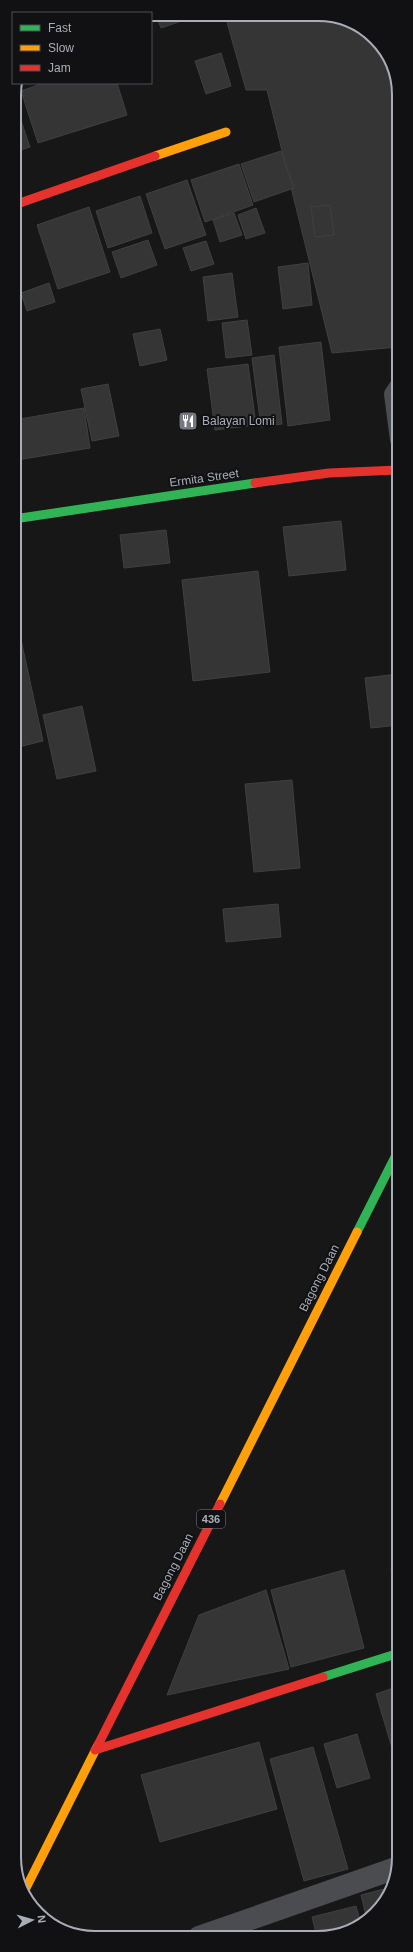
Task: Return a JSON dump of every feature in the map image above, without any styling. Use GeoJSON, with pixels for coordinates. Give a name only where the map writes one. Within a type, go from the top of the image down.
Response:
{"type":"FeatureCollection","features":[{"type":"Feature","properties":{"kind":"main road"},"geometry":{"type":"LineString","coordinates":[[21,202],[226,132]]}},
{"type":"Feature","properties":{"kind":"main road","name":"Ermita Street"},"geometry":{"type":"LineString","coordinates":[[21,518],[47,512],[329,472],[392,470]]}},
{"type":"Feature","properties":{"kind":"main road","name":"Bagong Daan"},"geometry":{"type":"LineString","coordinates":[[27,1886],[94,1750],[392,1163]]}},
{"type":"Feature","properties":{"kind":"main road"},"geometry":{"type":"LineString","coordinates":[[94,1750],[392,1655]]}},
{"type":"Feature","properties":{"kind":"street"},"geometry":{"type":"LineString","coordinates":[[216,1931],[391,1870]]}},
{"type":"Feature","properties":{"kind":"building"},"geometry":{"type":"Polygon","coordinates":[[[158,21],[181,21],[161,28],[158,21]]]}},
{"type":"Feature","properties":{"kind":"building"},"geometry":{"type":"Polygon","coordinates":[[[227,21],[332,22],[355,31],[363,36],[377,50],[384,62],[389,76],[392,95],[392,348],[332,353],[267,90],[246,90],[227,21]]]}},
{"type":"Feature","properties":{"kind":"building"},"geometry":{"type":"Polygon","coordinates":[[[221,53],[231,86],[206,94],[195,61],[221,53]]]}},
{"type":"Feature","properties":{"kind":"building"},"geometry":{"type":"Polygon","coordinates":[[[41,84],[117,84],[127,115],[38,143],[21,91],[41,84]]]}},
{"type":"Feature","properties":{"kind":"building"},"geometry":{"type":"Polygon","coordinates":[[[21,121],[30,147],[21,150],[21,121]]]}},
{"type":"Feature","properties":{"kind":"building"},"geometry":{"type":"Polygon","coordinates":[[[281,151],[294,188],[254,202],[241,164],[281,151]]]}},
{"type":"Feature","properties":{"kind":"building"},"geometry":{"type":"Polygon","coordinates":[[[239,164],[253,205],[205,222],[191,180],[239,164]]]}},
{"type":"Feature","properties":{"kind":"building"},"geometry":{"type":"Polygon","coordinates":[[[187,180],[206,235],[165,249],[146,194],[187,180]]]}},
{"type":"Feature","properties":{"kind":"building"},"geometry":{"type":"Polygon","coordinates":[[[140,196],[152,233],[108,248],[96,211],[140,196]]]}},
{"type":"Feature","properties":{"kind":"building"},"geometry":{"type":"Polygon","coordinates":[[[330,205],[334,235],[315,237],[311,207],[330,205]]]}},
{"type":"Feature","properties":{"kind":"building"},"geometry":{"type":"Polygon","coordinates":[[[89,207],[110,272],[58,289],[37,225],[89,207]]]}},
{"type":"Feature","properties":{"kind":"building"},"geometry":{"type":"Polygon","coordinates":[[[256,208],[265,233],[246,239],[238,215],[256,208]]]}},
{"type":"Feature","properties":{"kind":"building"},"geometry":{"type":"Polygon","coordinates":[[[234,213],[242,235],[220,242],[213,220],[234,213]]]}},
{"type":"Feature","properties":{"kind":"building"},"geometry":{"type":"Polygon","coordinates":[[[148,240],[157,265],[121,278],[112,252],[148,240]]]}},
{"type":"Feature","properties":{"kind":"building"},"geometry":{"type":"Polygon","coordinates":[[[206,241],[214,264],[191,271],[183,248],[206,241]]]}},
{"type":"Feature","properties":{"kind":"building"},"geometry":{"type":"Polygon","coordinates":[[[308,263],[312,305],[283,309],[278,267],[308,263]]]}},
{"type":"Feature","properties":{"kind":"building"},"geometry":{"type":"Polygon","coordinates":[[[232,273],[238,317],[208,321],[203,277],[232,273]]]}},
{"type":"Feature","properties":{"kind":"building"},"geometry":{"type":"Polygon","coordinates":[[[49,283],[55,302],[27,311],[21,293],[49,283]]]}},
{"type":"Feature","properties":{"kind":"building"},"geometry":{"type":"Polygon","coordinates":[[[247,320],[252,355],[226,358],[222,323],[247,320]]]}},
{"type":"Feature","properties":{"kind":"building"},"geometry":{"type":"Polygon","coordinates":[[[160,329],[167,360],[140,366],[133,334],[160,329]]]}},
{"type":"Feature","properties":{"kind":"building"},"geometry":{"type":"Polygon","coordinates":[[[321,342],[330,420],[288,426],[279,347],[321,342]]]}},
{"type":"Feature","properties":{"kind":"building"},"geometry":{"type":"Polygon","coordinates":[[[274,355],[282,424],[261,427],[252,358],[274,355]]]}},
{"type":"Feature","properties":{"kind":"building"},"geometry":{"type":"Polygon","coordinates":[[[248,364],[256,425],[215,430],[207,369],[248,364]]]}},
{"type":"Feature","properties":{"kind":"building"},"geometry":{"type":"Polygon","coordinates":[[[108,384],[119,436],[92,441],[81,389],[108,384]]]}},
{"type":"Feature","properties":{"kind":"building"},"geometry":{"type":"Polygon","coordinates":[[[84,408],[90,448],[21,459],[21,419],[84,408]]]}},
{"type":"Feature","properties":{"kind":"building"},"geometry":{"type":"Polygon","coordinates":[[[341,521],[346,570],[289,576],[283,527],[341,521]]]}},
{"type":"Feature","properties":{"kind":"building"},"geometry":{"type":"Polygon","coordinates":[[[166,530],[170,563],[124,568],[120,535],[166,530]]]}},
{"type":"Feature","properties":{"kind":"building"},"geometry":{"type":"Polygon","coordinates":[[[258,571],[270,672],[193,681],[182,580],[258,571]]]}},
{"type":"Feature","properties":{"kind":"building"},"geometry":{"type":"Polygon","coordinates":[[[21,640],[43,741],[21,746],[21,640]]]}},
{"type":"Feature","properties":{"kind":"building"},"geometry":{"type":"Polygon","coordinates":[[[392,675],[392,726],[371,728],[365,678],[392,675]]]}},
{"type":"Feature","properties":{"kind":"building"},"geometry":{"type":"Polygon","coordinates":[[[82,706],[96,771],[57,779],[43,715],[82,706]]]}},
{"type":"Feature","properties":{"kind":"building"},"geometry":{"type":"Polygon","coordinates":[[[292,780],[300,868],[254,872],[245,784],[292,780]]]}},
{"type":"Feature","properties":{"kind":"building"},"geometry":{"type":"Polygon","coordinates":[[[278,904],[281,937],[226,942],[223,909],[278,904]]]}},
{"type":"Feature","properties":{"kind":"building"},"geometry":{"type":"Polygon","coordinates":[[[344,1570],[364,1648],[291,1667],[271,1590],[344,1570]]]}},
{"type":"Feature","properties":{"kind":"building"},"geometry":{"type":"Polygon","coordinates":[[[266,1590],[289,1669],[167,1695],[199,1615],[266,1590]]]}},
{"type":"Feature","properties":{"kind":"building"},"geometry":{"type":"Polygon","coordinates":[[[392,1688],[392,1748],[376,1694],[392,1688]]]}},
{"type":"Feature","properties":{"kind":"building"},"geometry":{"type":"Polygon","coordinates":[[[357,1734],[370,1778],[337,1788],[324,1744],[357,1734]]]}},
{"type":"Feature","properties":{"kind":"building"},"geometry":{"type":"Polygon","coordinates":[[[259,1742],[277,1809],[160,1842],[141,1775],[259,1742]]]}},
{"type":"Feature","properties":{"kind":"building"},"geometry":{"type":"Polygon","coordinates":[[[313,1747],[348,1869],[304,1881],[270,1759],[313,1747]]]}},
{"type":"Feature","properties":{"kind":"building"},"geometry":{"type":"Polygon","coordinates":[[[384,1889],[374,1906],[366,1914],[361,1895],[384,1889]]]}},
{"type":"Feature","properties":{"kind":"building"},"geometry":{"type":"Polygon","coordinates":[[[356,1906],[359,1918],[351,1923],[337,1928],[316,1931],[312,1917],[356,1906]]]}},
{"type":"Feature","properties":{"kind":"traffic: fast"},"geometry":{"type":"LineString","coordinates":[[21,518],[255,483]]}},
{"type":"Feature","properties":{"kind":"traffic: fast"},"geometry":{"type":"LineString","coordinates":[[357,1232],[392,1163]]}},
{"type":"Feature","properties":{"kind":"traffic: fast"},"geometry":{"type":"LineString","coordinates":[[323,1677],[392,1655]]}},
{"type":"Feature","properties":{"kind":"traffic: slow"},"geometry":{"type":"LineString","coordinates":[[155,156],[226,132]]}},
{"type":"Feature","properties":{"kind":"traffic: slow"},"geometry":{"type":"LineString","coordinates":[[220,1504],[357,1232]]}},
{"type":"Feature","properties":{"kind":"traffic: slow"},"geometry":{"type":"LineString","coordinates":[[27,1886],[98,1745]]}},
{"type":"Feature","properties":{"kind":"traffic: jam"},"geometry":{"type":"LineString","coordinates":[[21,203],[155,156]]}},
{"type":"Feature","properties":{"kind":"traffic: jam"},"geometry":{"type":"LineString","coordinates":[[255,483],[329,473],[392,470]]}},
{"type":"Feature","properties":{"kind":"traffic: jam"},"geometry":{"type":"LineString","coordinates":[[98,1745],[220,1504]]}},
{"type":"Feature","properties":{"kind":"traffic: jam"},"geometry":{"type":"LineString","coordinates":[[95,1750],[323,1677]]}},
{"type":"Feature","properties":{"kind":"place","name":"Balayan Lomi"},"geometry":{"type":"Point","coordinates":[188,421]}}]}
